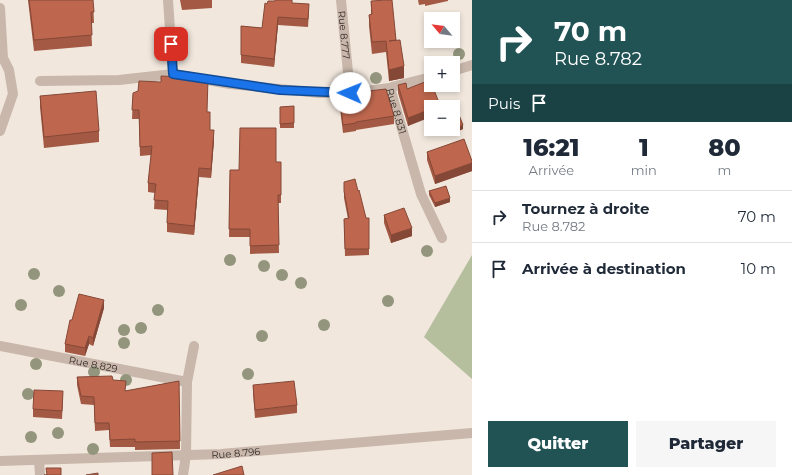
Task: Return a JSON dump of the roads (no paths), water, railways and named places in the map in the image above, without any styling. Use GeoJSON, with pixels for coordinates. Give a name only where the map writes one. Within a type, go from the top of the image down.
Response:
{"type":"FeatureCollection","features":[{"type":"Feature","properties":{"kind":"street"},"geometry":{"type":"LineString","coordinates":[[168,0],[173,74]]}},
{"type":"Feature","properties":{"kind":"street","name":"Rue 8.777"},"geometry":{"type":"LineString","coordinates":[[341,0],[350,93]]}},
{"type":"Feature","properties":{"kind":"street"},"geometry":{"type":"LineString","coordinates":[[0,8],[3,58],[9,70],[13,94],[0,130]]}},
{"type":"Feature","properties":{"kind":"street"},"geometry":{"type":"LineString","coordinates":[[460,68],[472,65]]}},
{"type":"Feature","properties":{"kind":"street","name":"Rue 8.831"},"geometry":{"type":"LineString","coordinates":[[40,81],[119,80],[173,74],[280,90],[350,93],[390,88],[421,194],[442,238]]}},
{"type":"Feature","properties":{"kind":"street"},"geometry":{"type":"LineString","coordinates":[[390,88],[424,78]]}},
{"type":"Feature","properties":{"kind":"street","name":"Rue 8.829"},"geometry":{"type":"LineString","coordinates":[[0,346],[187,382]]}},
{"type":"Feature","properties":{"kind":"street"},"geometry":{"type":"LineString","coordinates":[[184,475],[186,455],[187,382],[194,346]]}},
{"type":"Feature","properties":{"kind":"street","name":"Rue 8.796"},"geometry":{"type":"LineString","coordinates":[[0,462],[186,455],[472,433]]}},
{"type":"Feature","properties":{"kind":"street"},"geometry":{"type":"LineString","coordinates":[[39,460],[40,475]]}}]}
